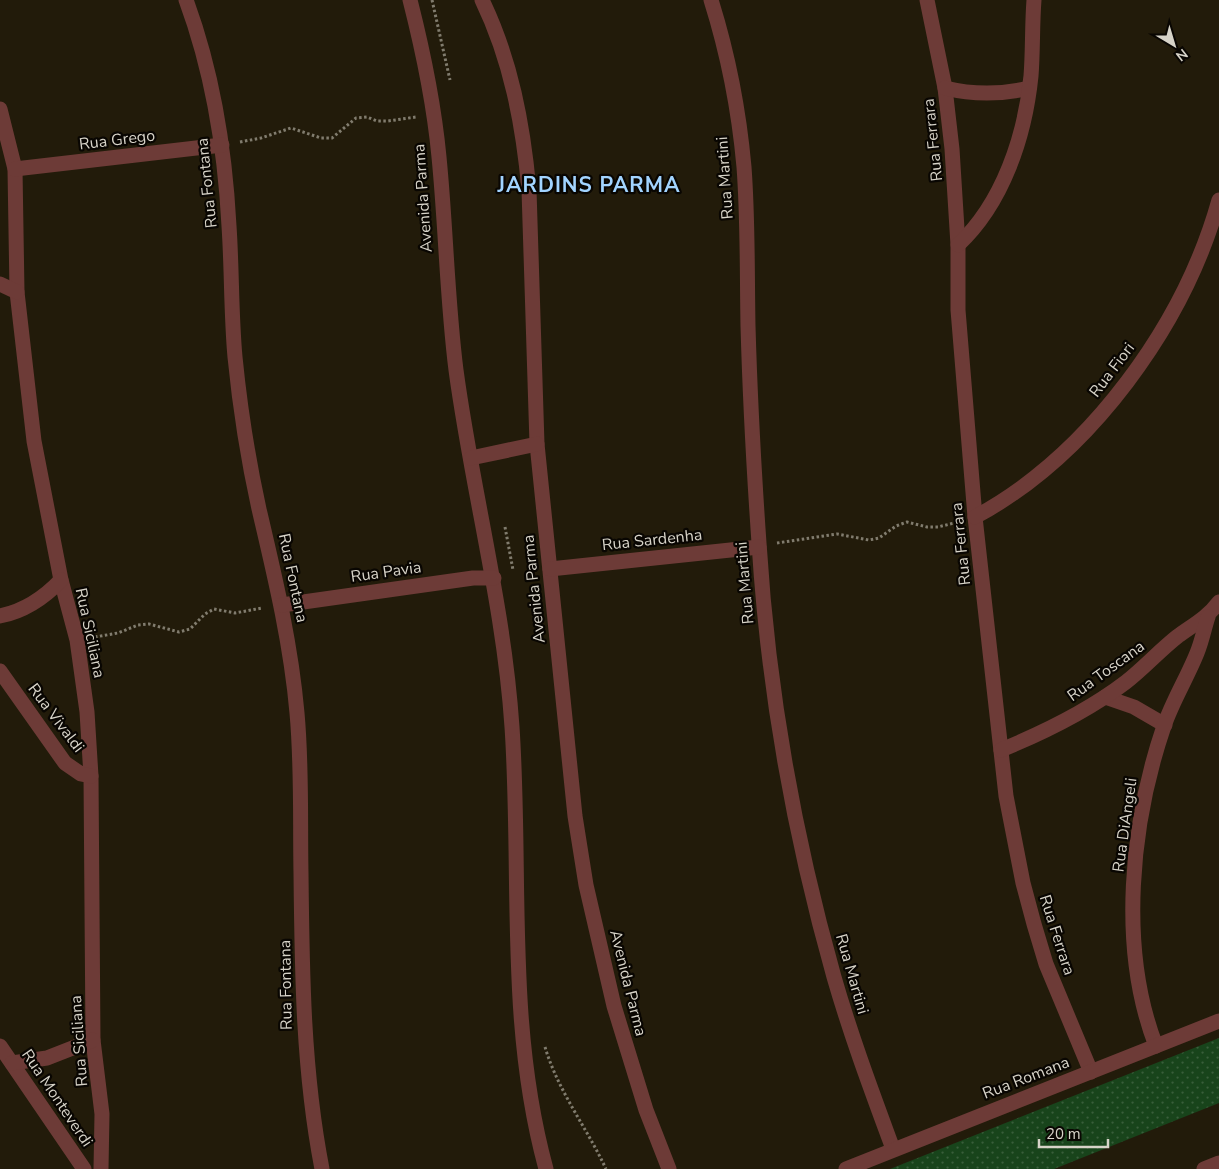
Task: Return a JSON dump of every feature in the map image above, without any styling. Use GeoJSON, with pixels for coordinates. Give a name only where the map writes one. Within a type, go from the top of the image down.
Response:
{"type":"FeatureCollection","features":[{"type":"Feature","properties":{"kind":"street","name":"Rua Fontana"},"geometry":{"type":"LineString","coordinates":[[186,0],[213,91],[222,145],[230,228],[232,321],[238,390],[258,501],[282,605],[292,666],[301,763],[305,1043],[310,1093],[322,1169]]}},
{"type":"Feature","properties":{"kind":"street","name":"Avenida Parma"},"geometry":{"type":"LineString","coordinates":[[410,0],[420,40],[439,158],[452,334],[471,458],[494,578],[505,650],[516,786],[520,1017],[529,1095],[546,1169]]}},
{"type":"Feature","properties":{"kind":"street","name":"Avenida Parma"},"geometry":{"type":"LineString","coordinates":[[482,0],[499,40],[510,75],[526,150],[529,190],[537,444],[575,816],[586,885],[600,953],[626,1050],[669,1169]]}},
{"type":"Feature","properties":{"kind":"street","name":"Rua Martini"},"geometry":{"type":"LineString","coordinates":[[712,0],[730,70],[744,166],[749,365],[759,547],[772,680],[796,821],[834,979],[860,1061],[893,1150]]}},
{"type":"Feature","properties":{"kind":"street","name":"Rua Ferrara"},"geometry":{"type":"LineString","coordinates":[[927,0],[945,88],[958,245],[958,310],[975,517],[1001,750],[1014,842],[1046,964],[1091,1072]]}},
{"type":"Feature","properties":{"kind":"street"},"geometry":{"type":"LineString","coordinates":[[958,245],[972,232],[999,188],[1020,136],[1029,88],[1034,0]]}},
{"type":"Feature","properties":{"kind":"street"},"geometry":{"type":"LineString","coordinates":[[945,88],[984,94],[1007,93],[1029,88]]}},
{"type":"Feature","properties":{"kind":"street","name":"Rua Siciliana"},"geometry":{"type":"LineString","coordinates":[[0,109],[15,169],[17,292],[34,441],[61,580],[77,640],[87,712],[91,776],[93,1040],[102,1114],[101,1169]]}},
{"type":"Feature","properties":{"kind":"street","name":"Rua Grego"},"geometry":{"type":"LineString","coordinates":[[15,169],[222,145]]}},
{"type":"Feature","properties":{"kind":"street","name":"Rua Fiori"},"geometry":{"type":"LineString","coordinates":[[975,517],[997,505],[1031,480],[1092,424],[1119,392],[1166,323],[1186,286],[1203,248],[1219,200]]}},
{"type":"Feature","properties":{"kind":"street"},"geometry":{"type":"LineString","coordinates":[[0,284],[17,292]]}},
{"type":"Feature","properties":{"kind":"street"},"geometry":{"type":"LineString","coordinates":[[471,458],[537,444]]}},
{"type":"Feature","properties":{"kind":"street","name":"Rua Sardenha"},"geometry":{"type":"LineString","coordinates":[[550,568],[759,547]]}},
{"type":"Feature","properties":{"kind":"street","name":"Rua Pavia"},"geometry":{"type":"LineString","coordinates":[[282,605],[474,578],[494,578]]}},
{"type":"Feature","properties":{"kind":"street"},"geometry":{"type":"LineString","coordinates":[[0,616],[21,610],[36,602],[61,580]]}},
{"type":"Feature","properties":{"kind":"street","name":"Rua Toscana"},"geometry":{"type":"LineString","coordinates":[[1001,750],[1044,731],[1104,697],[1152,660],[1177,637],[1208,617],[1219,602]]}},
{"type":"Feature","properties":{"kind":"street","name":"Rua DiAngeli"},"geometry":{"type":"LineString","coordinates":[[1156,1046],[1146,1021],[1138,978],[1134,936],[1134,893],[1142,808],[1165,725],[1197,653],[1208,617]]}},
{"type":"Feature","properties":{"kind":"street","name":"Rua Vivaldi"},"geometry":{"type":"LineString","coordinates":[[0,671],[59,756],[73,769],[91,776]]}},
{"type":"Feature","properties":{"kind":"street"},"geometry":{"type":"LineString","coordinates":[[1104,697],[1134,707],[1165,725]]}},
{"type":"Feature","properties":{"kind":"street","name":"Rua Romana"},"geometry":{"type":"LineString","coordinates":[[846,1169],[1219,1021]]}},
{"type":"Feature","properties":{"kind":"street"},"geometry":{"type":"LineString","coordinates":[[12,1064],[63,1054],[93,1040]]}},
{"type":"Feature","properties":{"kind":"street","name":"Rua Monteverdi"},"geometry":{"type":"LineString","coordinates":[[0,1046],[84,1169]]}},
{"type":"Feature","properties":{"kind":"street"},"geometry":{"type":"LineString","coordinates":[[1204,1169],[1219,1163]]}},
{"type":"Feature","properties":{"kind":"path"},"geometry":{"type":"LineString","coordinates":[[222,145],[260,138],[291,128],[321,138],[332,138],[356,118],[367,117],[377,121],[388,121],[433,114]]}},
{"type":"Feature","properties":{"kind":"path"},"geometry":{"type":"LineString","coordinates":[[759,547],[837,534],[869,540],[879,538],[896,526],[907,522],[927,527],[938,527],[975,517]]}},
{"type":"Feature","properties":{"kind":"path"},"geometry":{"type":"LineString","coordinates":[[77,640],[148,624],[179,632],[190,629],[205,614],[214,609],[235,613],[282,605]]}},
{"type":"Feature","properties":{"kind":"green space"},"geometry":{"type":"Polygon","coordinates":[[[1219,1038],[1219,1103],[1054,1169],[890,1169],[1219,1038]]]}},
{"type":"Feature","properties":{"kind":"district","name":"JARDINS PARMA"},"geometry":{"type":"Point","coordinates":[589,185]}}]}
